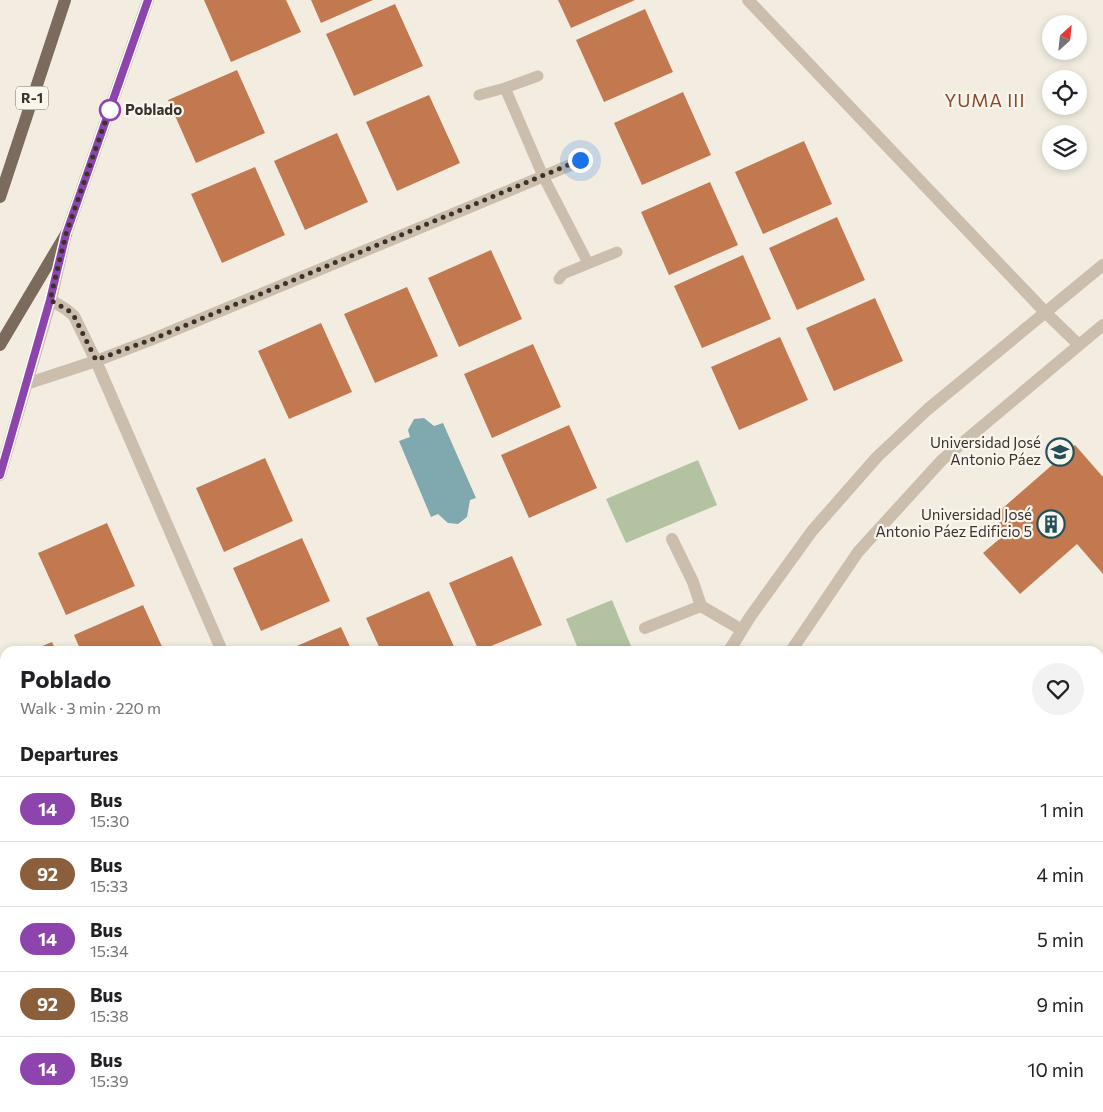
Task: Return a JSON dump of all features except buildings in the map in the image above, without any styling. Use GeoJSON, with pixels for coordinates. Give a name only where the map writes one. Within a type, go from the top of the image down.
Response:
{"type":"FeatureCollection","features":[{"type":"Feature","properties":{"kind":"main road","name":"R-1"},"geometry":{"type":"LineString","coordinates":[[0,197],[65,0]]}},
{"type":"Feature","properties":{"kind":"main road"},"geometry":{"type":"LineString","coordinates":[[0,345],[66,234]]}},
{"type":"Feature","properties":{"kind":"street"},"geometry":{"type":"LineString","coordinates":[[0,475],[50,300],[66,234],[148,0]]}},
{"type":"Feature","properties":{"kind":"street"},"geometry":{"type":"LineString","coordinates":[[748,0],[1046,313],[1079,345]]}},
{"type":"Feature","properties":{"kind":"street"},"geometry":{"type":"LineString","coordinates":[[26,384],[153,339],[580,160]]}},
{"type":"Feature","properties":{"kind":"street"},"geometry":{"type":"LineString","coordinates":[[732,646],[812,531],[877,457],[928,408],[1103,265]]}},
{"type":"Feature","properties":{"kind":"street"},"geometry":{"type":"LineString","coordinates":[[50,300],[68,310],[74,316],[96,360],[220,646]]}},
{"type":"Feature","properties":{"kind":"street"},"geometry":{"type":"LineString","coordinates":[[794,646],[858,552],[942,460],[1103,324]]}},
{"type":"Feature","properties":{"kind":"street"},"geometry":{"type":"LineString","coordinates":[[672,539],[701,606],[742,630]]}},
{"type":"Feature","properties":{"kind":"street"},"geometry":{"type":"LineString","coordinates":[[645,628],[701,606]]}},
{"type":"Feature","properties":{"kind":"lane"},"geometry":{"type":"LineString","coordinates":[[479,95],[538,76]]}},
{"type":"Feature","properties":{"kind":"lane"},"geometry":{"type":"LineString","coordinates":[[505,88],[543,176],[588,263]]}},
{"type":"Feature","properties":{"kind":"lane"},"geometry":{"type":"LineString","coordinates":[[559,279],[563,274],[617,252]]}},
{"type":"Feature","properties":{"kind":"green space"},"geometry":{"type":"Polygon","coordinates":[[[698,460],[717,505],[626,543],[606,499],[698,460]]]}},
{"type":"Feature","properties":{"kind":"green space"},"geometry":{"type":"Polygon","coordinates":[[[612,600],[631,646],[577,646],[566,619],[612,600]]]}},
{"type":"Feature","properties":{"kind":"water"},"geometry":{"type":"Polygon","coordinates":[[[424,418],[434,426],[443,423],[476,498],[470,500],[467,517],[458,524],[448,523],[438,514],[431,517],[399,441],[410,437],[408,430],[414,419],[424,418]]]}},
{"type":"Feature","properties":{"kind":"bus line","name":"14"},"geometry":{"type":"LineString","coordinates":[[0,475],[50,300],[66,234],[148,0]]}},
{"type":"Feature","properties":{"kind":"place","name":"Poblado"},"geometry":{"type":"Point","coordinates":[110,110]}},
{"type":"Feature","properties":{"kind":"place","name":"Universidad José Antonio Páez"},"geometry":{"type":"Point","coordinates":[1060,452]}},
{"type":"Feature","properties":{"kind":"place","name":"Universidad José Antonio Páez Edificio 5"},"geometry":{"type":"Point","coordinates":[1051,524]}},
{"type":"Feature","properties":{"kind":"district","name":"YUMA III"},"geometry":{"type":"Point","coordinates":[985,101]}},
{"type":"Feature","properties":{"kind":"route"},"geometry":{"type":"LineString","coordinates":[[110,110],[110,108],[66,234],[50,300],[68,310],[74,316],[96,360],[153,339],[580,160]]}}]}
